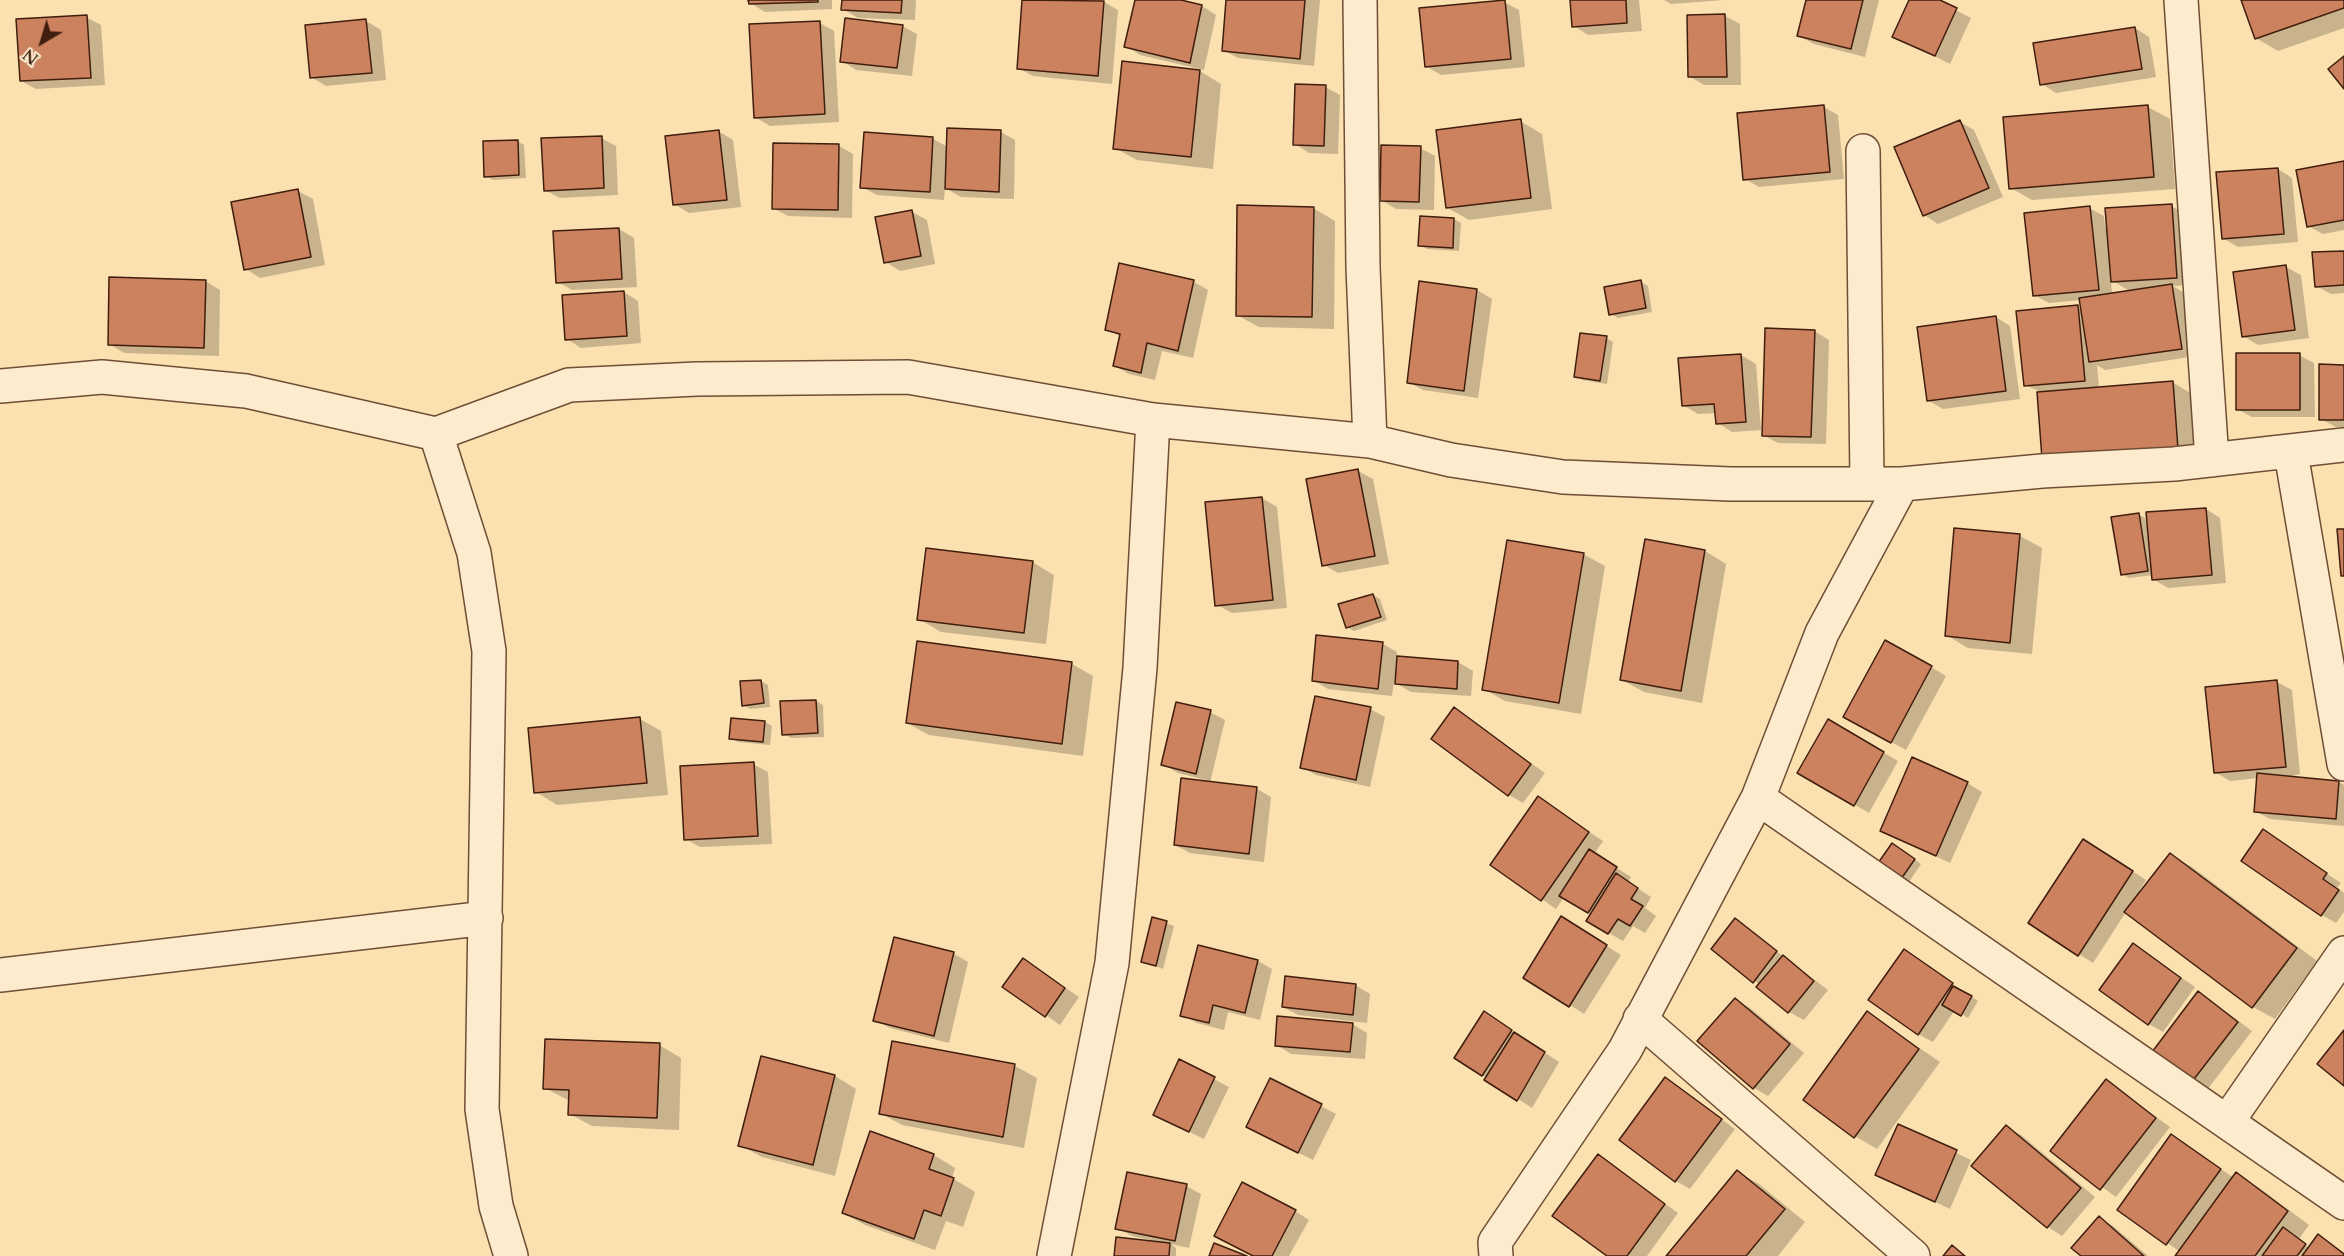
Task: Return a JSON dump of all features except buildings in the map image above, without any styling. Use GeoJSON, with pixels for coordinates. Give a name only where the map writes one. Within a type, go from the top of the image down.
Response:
{"type":"FeatureCollection","features":[{"type":"Feature","properties":{"kind":"street"},"geometry":{"type":"LineString","coordinates":[[1360,0],[1363,267],[1370,441]]}},
{"type":"Feature","properties":{"kind":"street"},"geometry":{"type":"LineString","coordinates":[[2181,0],[2212,460]]}},
{"type":"Feature","properties":{"kind":"street"},"geometry":{"type":"LineString","coordinates":[[1863,151],[1868,482]]}},
{"type":"Feature","properties":{"kind":"street"},"geometry":{"type":"LineString","coordinates":[[0,386],[102,377],[246,391],[436,434],[569,385],[697,379],[908,377],[1154,420],[1370,441],[1451,460],[1563,477],[1730,484],[1902,483],[2212,460],[2291,453],[2344,445]]}},
{"type":"Feature","properties":{"kind":"street"},"geometry":{"type":"LineString","coordinates":[[1054,1256],[1112,963],[1140,668],[1154,420]]}},
{"type":"Feature","properties":{"kind":"street"},"geometry":{"type":"LineString","coordinates":[[436,434],[474,553],[489,651],[482,1109],[496,1206],[511,1256]]}},
{"type":"Feature","properties":{"kind":"street"},"geometry":{"type":"LineString","coordinates":[[2291,453],[2344,764]]}},
{"type":"Feature","properties":{"kind":"street"},"geometry":{"type":"LineString","coordinates":[[1496,1256],[1495,1242],[1625,1050],[1758,798],[1822,633],[1902,483]]}},
{"type":"Feature","properties":{"kind":"street"},"geometry":{"type":"LineString","coordinates":[[1758,798],[2344,1203]]}},
{"type":"Feature","properties":{"kind":"street"},"geometry":{"type":"LineString","coordinates":[[0,975],[486,918]]}},
{"type":"Feature","properties":{"kind":"street"},"geometry":{"type":"LineString","coordinates":[[2227,1122],[2344,953]]}},
{"type":"Feature","properties":{"kind":"street"},"geometry":{"type":"LineString","coordinates":[[1640,1019],[1913,1256]]}}]}
